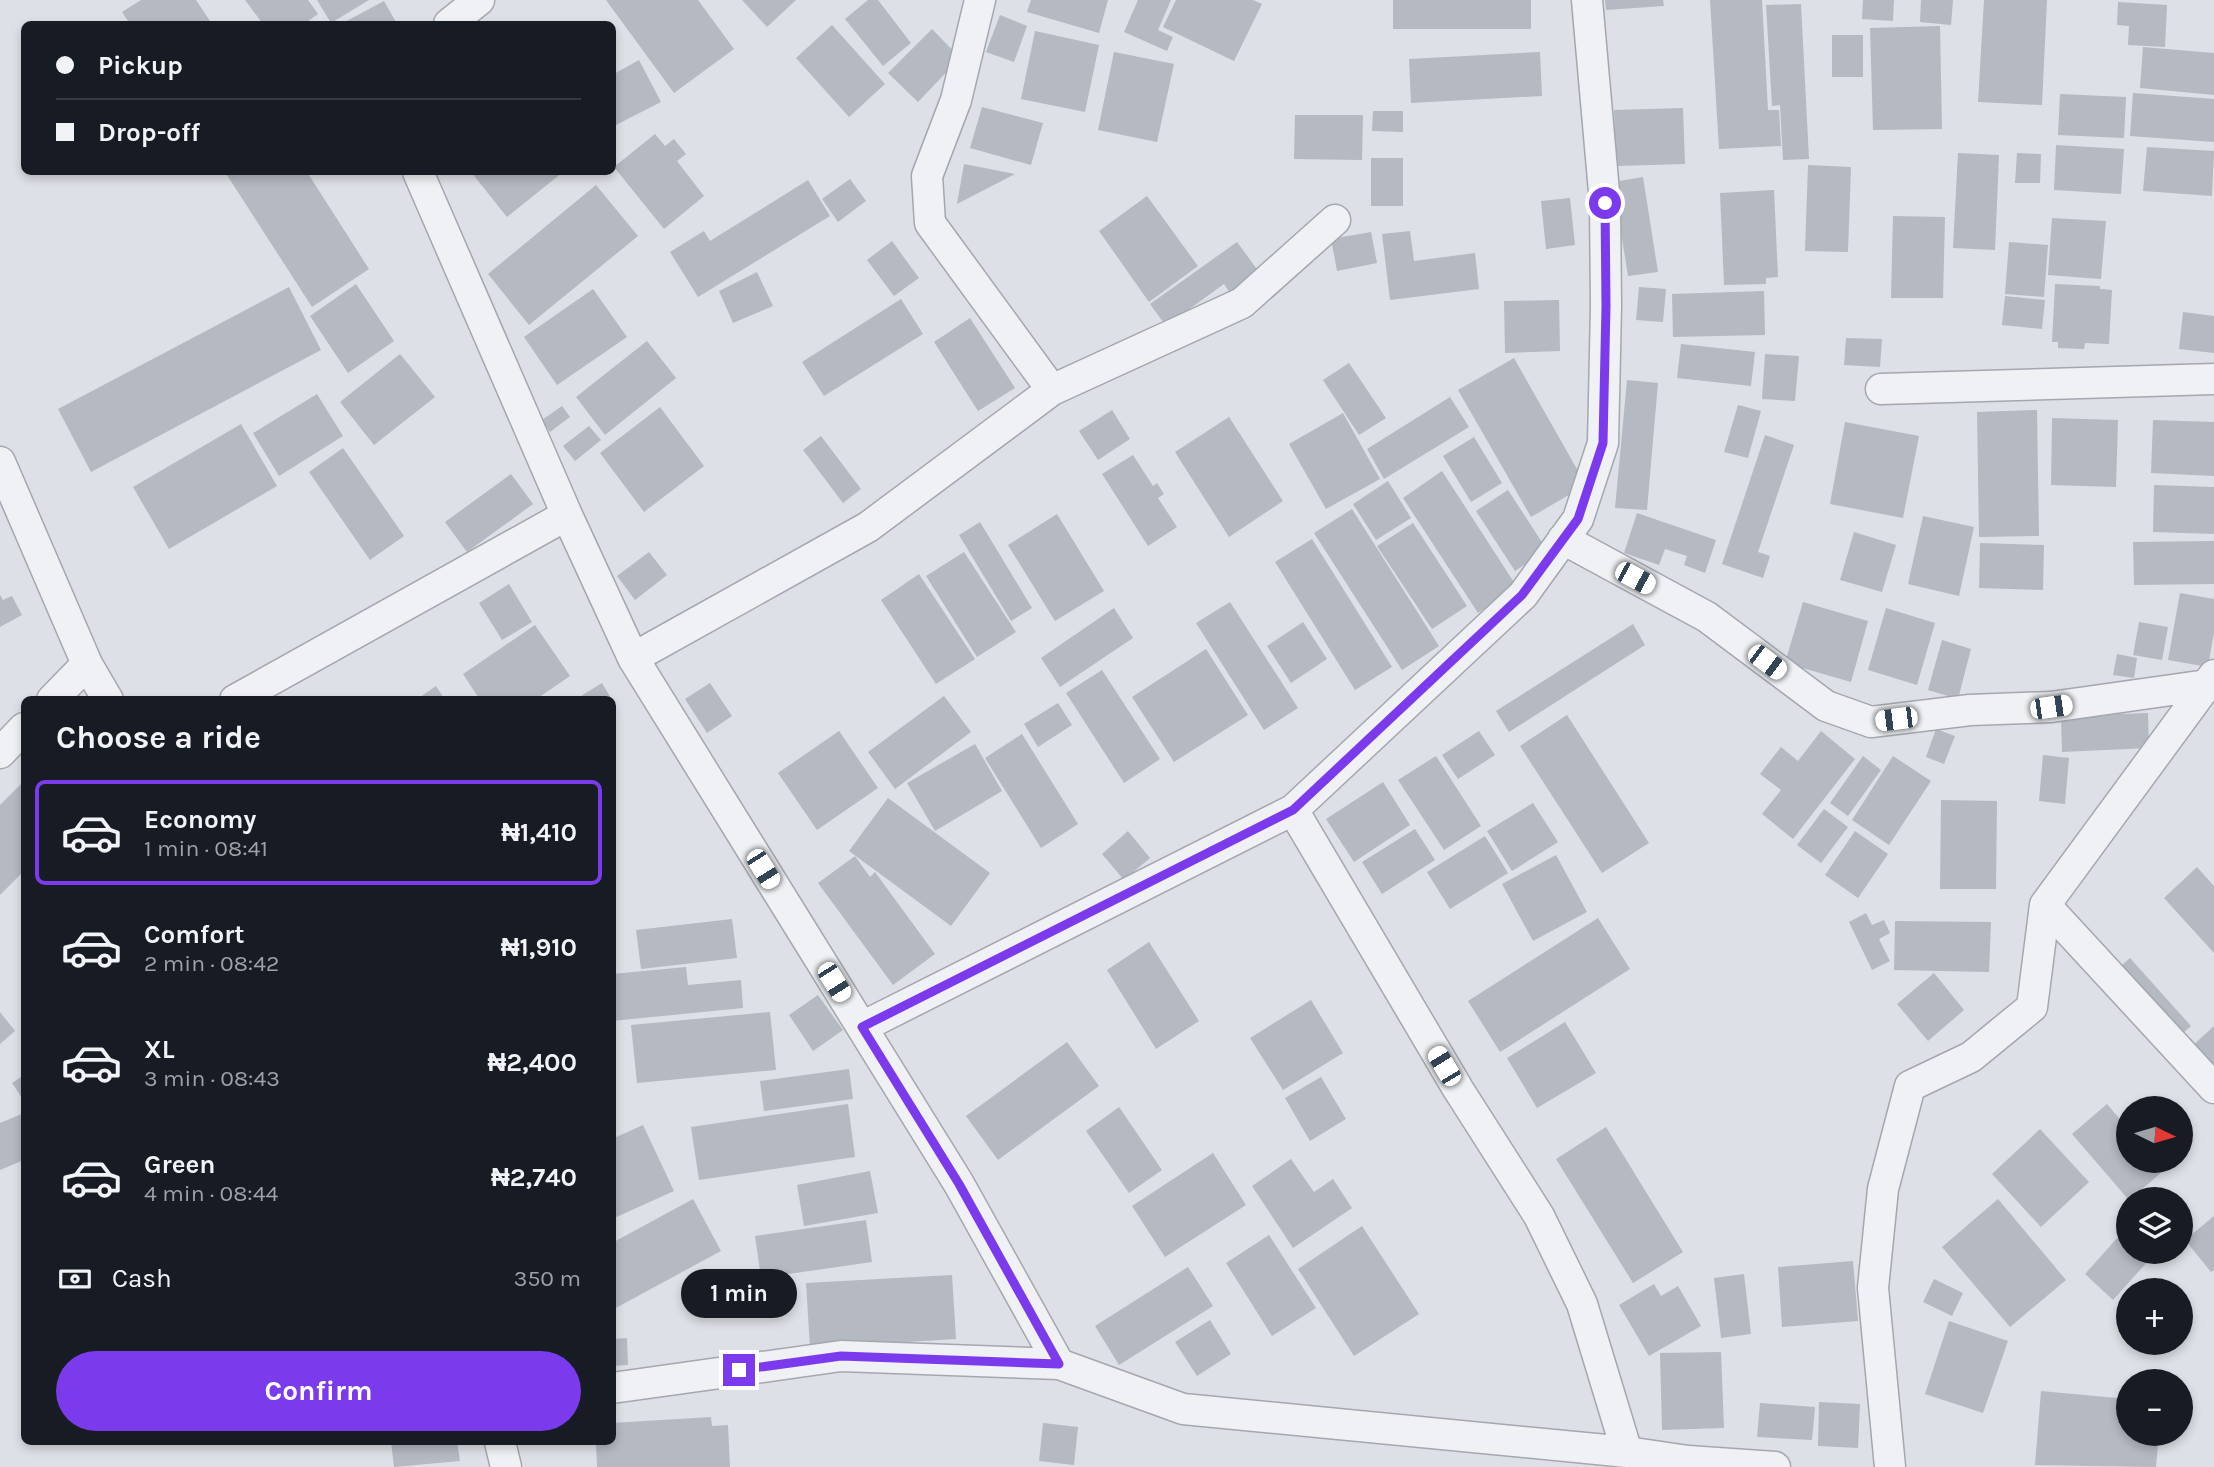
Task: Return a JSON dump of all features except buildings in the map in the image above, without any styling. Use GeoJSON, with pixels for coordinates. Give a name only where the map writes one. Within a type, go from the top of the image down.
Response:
{"type":"FeatureCollection","features":[{"type":"Feature","properties":{"kind":"street"},"geometry":{"type":"LineString","coordinates":[[453,21],[480,0]]}},
{"type":"Feature","properties":{"kind":"street"},"geometry":{"type":"LineString","coordinates":[[980,0],[956,100],[927,177],[930,223],[1052,390]]}},
{"type":"Feature","properties":{"kind":"street"},"geometry":{"type":"LineString","coordinates":[[862,1027],[1293,810],[1522,595],[1578,519],[1603,443],[1606,306],[1605,203],[1587,0]]}},
{"type":"Feature","properties":{"kind":"street"},"geometry":{"type":"LineString","coordinates":[[419,175],[567,515],[633,658],[959,1184],[1059,1364]]}},
{"type":"Feature","properties":{"kind":"street"},"geometry":{"type":"LineString","coordinates":[[633,658],[868,527],[1052,390],[1242,303],[1335,220]]}},
{"type":"Feature","properties":{"kind":"street"},"geometry":{"type":"LineString","coordinates":[[1881,389],[2214,379]]}},
{"type":"Feature","properties":{"kind":"street"},"geometry":{"type":"LineString","coordinates":[[0,462],[87,664],[106,696]]}},
{"type":"Feature","properties":{"kind":"street"},"geometry":{"type":"LineString","coordinates":[[242,696],[567,515]]}},
{"type":"Feature","properties":{"kind":"street"},"geometry":{"type":"LineString","coordinates":[[1563,539],[1707,617],[1826,706],[1871,722],[1970,710],[2051,707],[2211,680]]}},
{"type":"Feature","properties":{"kind":"street"},"geometry":{"type":"LineString","coordinates":[[56,696],[87,664]]}},
{"type":"Feature","properties":{"kind":"street"},"geometry":{"type":"LineString","coordinates":[[1890,1467],[1873,1288],[1883,1189],[1910,1086],[1971,1057],[2032,1007],[2045,905],[2211,680]]}},
{"type":"Feature","properties":{"kind":"street"},"geometry":{"type":"LineString","coordinates":[[0,753],[21,731]]}},
{"type":"Feature","properties":{"kind":"street"},"geometry":{"type":"LineString","coordinates":[[1293,810],[1458,1090],[1539,1216],[1582,1304],[1627,1452]]}},
{"type":"Feature","properties":{"kind":"street"},"geometry":{"type":"LineString","coordinates":[[2045,905],[2214,1088]]}},
{"type":"Feature","properties":{"kind":"street"},"geometry":{"type":"LineString","coordinates":[[616,1387],[841,1356],[1059,1364],[1183,1409],[1627,1452],[1688,1461],[1775,1467]]}},
{"type":"Feature","properties":{"kind":"street"},"geometry":{"type":"LineString","coordinates":[[501,1445],[506,1467]]}},
{"type":"Feature","properties":{"kind":"route"},"geometry":{"type":"LineString","coordinates":[[739,1370],[841,1356],[1059,1364],[959,1184],[862,1027],[1293,810],[1522,595],[1578,519],[1603,443],[1605,203]]}}]}
